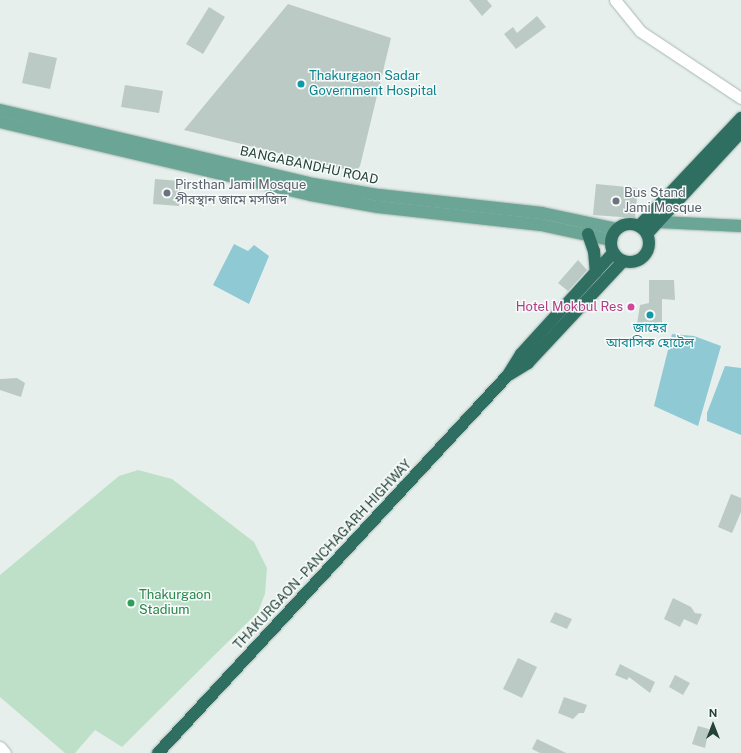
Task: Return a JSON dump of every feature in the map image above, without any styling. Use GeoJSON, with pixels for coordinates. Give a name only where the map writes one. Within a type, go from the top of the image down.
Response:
{"type":"FeatureCollection","features":[{"type":"Feature","properties":{"kind":"highway"},"geometry":{"type":"LineString","coordinates":[[643,230],[741,118]]}},
{"type":"Feature","properties":{"kind":"highway"},"geometry":{"type":"LineString","coordinates":[[643,230],[648,247],[641,258],[632,262],[623,261],[613,253],[611,240],[617,229],[624,225],[643,230],[659,222],[741,132]]}},
{"type":"Feature","properties":{"kind":"highway"},"geometry":{"type":"LineString","coordinates":[[588,234],[594,251],[596,272]]}},
{"type":"Feature","properties":{"kind":"highway","name":"THAKURGAON - PANCHAGARH HIGHWAY"},"geometry":{"type":"LineString","coordinates":[[158,753],[508,375],[521,354],[613,253]]}},
{"type":"Feature","properties":{"kind":"highway","name":"THAKURGAON - PANCHAGARH HIGHWAY"},"geometry":{"type":"LineString","coordinates":[[508,375],[528,363],[623,261]]}},
{"type":"Feature","properties":{"kind":"main road","name":"BANGABANDHU ROAD"},"geometry":{"type":"LineString","coordinates":[[0,110],[313,184],[379,195],[542,213],[617,229]]}},
{"type":"Feature","properties":{"kind":"main road","name":"BANGABANDHU ROAD"},"geometry":{"type":"LineString","coordinates":[[0,122],[310,195],[378,207],[541,225],[611,240]]}},
{"type":"Feature","properties":{"kind":"main road"},"geometry":{"type":"LineString","coordinates":[[659,222],[741,226]]}},
{"type":"Feature","properties":{"kind":"street"},"geometry":{"type":"LineString","coordinates":[[615,0],[640,31],[741,98]]}},
{"type":"Feature","properties":{"kind":"street"},"geometry":{"type":"LineString","coordinates":[[0,747],[5,753]]}},
{"type":"Feature","properties":{"kind":"green space","name":"Thakurgaon Stadium"},"geometry":{"type":"Polygon","coordinates":[[[138,470],[172,479],[254,542],[267,568],[265,594],[258,612],[122,747],[95,730],[75,753],[65,753],[0,697],[0,575],[119,476],[138,470]]]}},
{"type":"Feature","properties":{"kind":"water"},"geometry":{"type":"Polygon","coordinates":[[[234,244],[248,251],[254,245],[269,256],[249,304],[213,285],[234,244]]]}},
{"type":"Feature","properties":{"kind":"water"},"geometry":{"type":"Polygon","coordinates":[[[672,334],[694,336],[721,346],[698,426],[654,406],[672,334]]]}},
{"type":"Feature","properties":{"kind":"water"},"geometry":{"type":"Polygon","coordinates":[[[725,366],[741,368],[741,435],[707,421],[707,413],[725,366]]]}},
{"type":"Feature","properties":{"kind":"building"},"geometry":{"type":"Polygon","coordinates":[[[469,0],[487,0],[492,6],[482,16],[469,0]]]}},
{"type":"Feature","properties":{"kind":"building","name":"Thakurgaon Sadar Government Hospital"},"geometry":{"type":"Polygon","coordinates":[[[288,4],[391,38],[360,166],[356,172],[184,130],[288,4]]]}},
{"type":"Feature","properties":{"kind":"building"},"geometry":{"type":"Polygon","coordinates":[[[209,7],[225,17],[203,54],[186,44],[209,7]]]}},
{"type":"Feature","properties":{"kind":"building"},"geometry":{"type":"Polygon","coordinates":[[[537,16],[546,27],[516,49],[504,34],[513,27],[517,33],[537,16]]]}},
{"type":"Feature","properties":{"kind":"building"},"geometry":{"type":"Polygon","coordinates":[[[29,52],[57,58],[50,89],[22,83],[29,52]]]}},
{"type":"Feature","properties":{"kind":"building"},"geometry":{"type":"Polygon","coordinates":[[[125,85],[163,91],[159,113],[121,107],[125,85]]]}},
{"type":"Feature","properties":{"kind":"building","name":"Pirsthan Jami Mosque পীরস্থান জামে মসজিদ"},"geometry":{"type":"Polygon","coordinates":[[[155,179],[180,181],[179,206],[153,204],[155,179]]]}},
{"type":"Feature","properties":{"kind":"building","name":"Bus Stand Jami Mosque"},"geometry":{"type":"Polygon","coordinates":[[[596,184],[638,188],[635,218],[593,215],[596,184]]]}},
{"type":"Feature","properties":{"kind":"building"},"geometry":{"type":"Polygon","coordinates":[[[578,260],[587,270],[568,291],[558,283],[578,260]]]}},
{"type":"Feature","properties":{"kind":"building"},"geometry":{"type":"Polygon","coordinates":[[[649,280],[674,280],[675,300],[662,299],[662,328],[637,324],[640,305],[649,303],[649,280]]]}},
{"type":"Feature","properties":{"kind":"building"},"geometry":{"type":"Polygon","coordinates":[[[17,378],[25,383],[21,397],[0,390],[0,379],[17,378]]]}},
{"type":"Feature","properties":{"kind":"building"},"geometry":{"type":"Polygon","coordinates":[[[731,494],[741,498],[741,512],[732,533],[718,527],[731,494]]]}},
{"type":"Feature","properties":{"kind":"building"},"geometry":{"type":"Polygon","coordinates":[[[673,598],[691,607],[695,613],[702,614],[697,625],[684,619],[680,627],[664,619],[673,598]]]}},
{"type":"Feature","properties":{"kind":"building"},"geometry":{"type":"Polygon","coordinates":[[[555,612],[572,619],[567,629],[550,622],[555,612]]]}},
{"type":"Feature","properties":{"kind":"building"},"geometry":{"type":"Polygon","coordinates":[[[518,658],[537,667],[522,698],[503,689],[518,658]]]}},
{"type":"Feature","properties":{"kind":"building"},"geometry":{"type":"Polygon","coordinates":[[[620,664],[655,682],[650,693],[629,677],[627,680],[615,675],[620,664]]]}},
{"type":"Feature","properties":{"kind":"building"},"geometry":{"type":"Polygon","coordinates":[[[675,675],[690,683],[683,695],[669,687],[675,675]]]}},
{"type":"Feature","properties":{"kind":"building"},"geometry":{"type":"Polygon","coordinates":[[[564,697],[587,705],[584,713],[579,713],[573,719],[558,713],[564,697]]]}},
{"type":"Feature","properties":{"kind":"building"},"geometry":{"type":"Polygon","coordinates":[[[698,726],[709,729],[705,748],[692,744],[698,726]]]}},
{"type":"Feature","properties":{"kind":"building"},"geometry":{"type":"Polygon","coordinates":[[[537,739],[566,753],[540,753],[532,749],[537,739]]]}},
{"type":"Feature","properties":{"kind":"place","name":"Thakurgaon Sadar Government Hospital"},"geometry":{"type":"Point","coordinates":[301,84]}},
{"type":"Feature","properties":{"kind":"place","name":"Pirsthan Jami Mosque পীরস্থান জামে মসজিদ"},"geometry":{"type":"Point","coordinates":[167,193]}},
{"type":"Feature","properties":{"kind":"place","name":"Bus Stand Jami Mosque"},"geometry":{"type":"Point","coordinates":[616,201]}},
{"type":"Feature","properties":{"kind":"place","name":"Hotel Mokbul Res"},"geometry":{"type":"Point","coordinates":[631,307]}},
{"type":"Feature","properties":{"kind":"place","name":"জাহের আবাসিক হোটেল"},"geometry":{"type":"Point","coordinates":[650,315]}},
{"type":"Feature","properties":{"kind":"place","name":"Thakurgaon Stadium"},"geometry":{"type":"Point","coordinates":[131,603]}}]}
